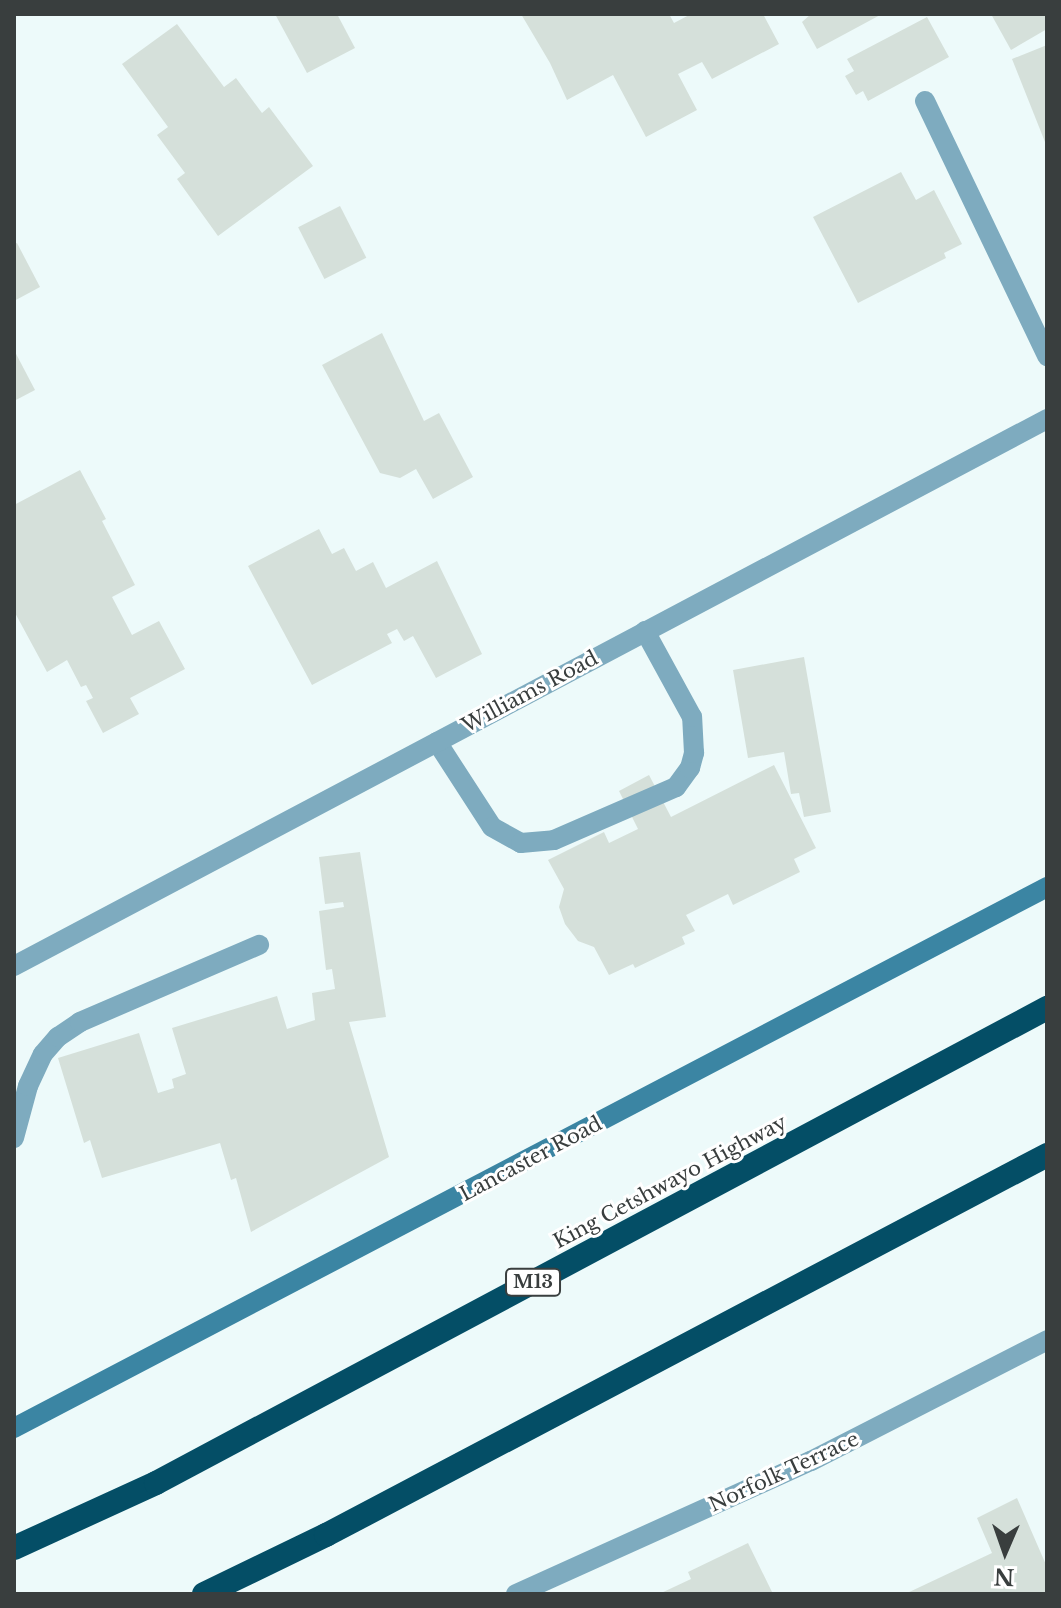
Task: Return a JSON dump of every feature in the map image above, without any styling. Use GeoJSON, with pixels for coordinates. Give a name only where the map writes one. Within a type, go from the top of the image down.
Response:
{"type":"FeatureCollection","features":[{"type":"Feature","properties":{"kind":"highway","name":"King Cetshwayo Highway"},"geometry":{"type":"LineString","coordinates":[[14,1548],[156,1483],[1047,1008]]}},
{"type":"Feature","properties":{"kind":"highway"},"geometry":{"type":"LineString","coordinates":[[204,1594],[326,1535],[1047,1155]]}},
{"type":"Feature","properties":{"kind":"street"},"geometry":{"type":"LineString","coordinates":[[925,101],[1047,356]]}},
{"type":"Feature","properties":{"kind":"street","name":"Williams Road"},"geometry":{"type":"LineString","coordinates":[[14,966],[1047,419]]}},
{"type":"Feature","properties":{"kind":"street"},"geometry":{"type":"LineString","coordinates":[[437,742],[492,827],[521,843],[554,840],[676,787],[690,768],[694,753],[692,717],[645,631]]}},
{"type":"Feature","properties":{"kind":"street","name":"Lancaster Road"},"geometry":{"type":"LineString","coordinates":[[14,1428],[1047,887]]}},
{"type":"Feature","properties":{"kind":"street"},"geometry":{"type":"LineString","coordinates":[[14,1138],[28,1086],[43,1054],[58,1037],[80,1022],[259,945]]}},
{"type":"Feature","properties":{"kind":"street","name":"Norfolk Terrace"},"geometry":{"type":"LineString","coordinates":[[516,1594],[811,1461],[1047,1340]]}},
{"type":"Feature","properties":{"kind":"building"},"geometry":{"type":"Polygon","coordinates":[[[275,14],[337,14],[355,48],[307,73],[275,14]]]}},
{"type":"Feature","properties":{"kind":"building"},"geometry":{"type":"Polygon","coordinates":[[[521,14],[669,14],[674,23],[691,14],[763,14],[779,44],[712,79],[702,62],[678,74],[697,110],[646,137],[613,75],[567,100],[550,63],[521,14]]]}},
{"type":"Feature","properties":{"kind":"building"},"geometry":{"type":"Polygon","coordinates":[[[811,14],[882,14],[817,49],[802,22],[811,14]]]}},
{"type":"Feature","properties":{"kind":"building"},"geometry":{"type":"Polygon","coordinates":[[[991,14],[1047,14],[1047,29],[1011,50],[991,14]]]}},
{"type":"Feature","properties":{"kind":"building"},"geometry":{"type":"Polygon","coordinates":[[[927,17],[949,57],[868,101],[863,91],[856,95],[845,76],[854,71],[847,59],[927,17]]]}},
{"type":"Feature","properties":{"kind":"building"},"geometry":{"type":"Polygon","coordinates":[[[177,24],[224,87],[236,78],[262,113],[269,107],[313,166],[218,236],[177,179],[185,173],[157,135],[168,127],[122,64],[177,24]]]}},
{"type":"Feature","properties":{"kind":"building"},"geometry":{"type":"Polygon","coordinates":[[[1047,45],[1047,147],[1012,59],[1047,45]]]}},
{"type":"Feature","properties":{"kind":"building"},"geometry":{"type":"Polygon","coordinates":[[[901,172],[916,200],[934,190],[962,244],[944,253],[946,258],[858,303],[813,217],[901,172]]]}},
{"type":"Feature","properties":{"kind":"building"},"geometry":{"type":"Polygon","coordinates":[[[340,206],[366,258],[324,279],[298,227],[340,206]]]}},
{"type":"Feature","properties":{"kind":"building"},"geometry":{"type":"Polygon","coordinates":[[[17,243],[40,287],[14,301],[14,244],[17,243]]]}},
{"type":"Feature","properties":{"kind":"building"},"geometry":{"type":"Polygon","coordinates":[[[382,333],[424,421],[439,413],[473,477],[433,499],[416,469],[400,478],[380,473],[322,365],[382,333]]]}},
{"type":"Feature","properties":{"kind":"building"},"geometry":{"type":"Polygon","coordinates":[[[14,350],[35,390],[14,401],[14,350]]]}},
{"type":"Feature","properties":{"kind":"building"},"geometry":{"type":"Polygon","coordinates":[[[80,470],[135,585],[112,597],[132,635],[159,621],[185,669],[130,698],[139,714],[103,733],[86,701],[93,698],[86,685],[81,687],[67,660],[47,672],[14,611],[14,505],[80,470]]]}},
{"type":"Feature","properties":{"kind":"building"},"geometry":{"type":"Polygon","coordinates":[[[319,529],[332,554],[344,548],[356,571],[373,562],[386,588],[437,561],[482,654],[436,678],[413,636],[404,641],[397,629],[387,634],[392,643],[312,685],[248,566],[319,529]]]}},
{"type":"Feature","properties":{"kind":"building"},"geometry":{"type":"Polygon","coordinates":[[[804,657],[831,812],[804,817],[799,793],[791,794],[784,752],[748,758],[733,670],[804,657]]]}},
{"type":"Feature","properties":{"kind":"building"},"geometry":{"type":"Polygon","coordinates":[[[774,765],[816,848],[794,859],[800,872],[733,905],[728,894],[686,915],[695,931],[682,937],[685,944],[635,968],[633,964],[609,975],[594,947],[578,941],[565,924],[559,907],[564,889],[548,860],[604,832],[609,843],[638,829],[619,791],[649,775],[671,817],[774,765]]]}},
{"type":"Feature","properties":{"kind":"building"},"geometry":{"type":"Polygon","coordinates":[[[360,852],[386,1017],[349,1022],[389,1157],[251,1232],[236,1178],[231,1180],[220,1143],[102,1178],[90,1140],[84,1143],[58,1058],[139,1033],[158,1093],[174,1088],[172,1079],[186,1074],[172,1028],[277,996],[287,1029],[315,1020],[312,993],[335,989],[332,969],[326,970],[319,911],[344,907],[343,902],[325,904],[319,857],[360,852]]]}},
{"type":"Feature","properties":{"kind":"building"},"geometry":{"type":"Polygon","coordinates":[[[1017,1498],[1047,1567],[1047,1594],[905,1594],[992,1553],[977,1518],[1017,1498]]]}},
{"type":"Feature","properties":{"kind":"building"},"geometry":{"type":"Polygon","coordinates":[[[748,1543],[773,1594],[659,1594],[691,1579],[688,1572],[748,1543]]]}}]}
